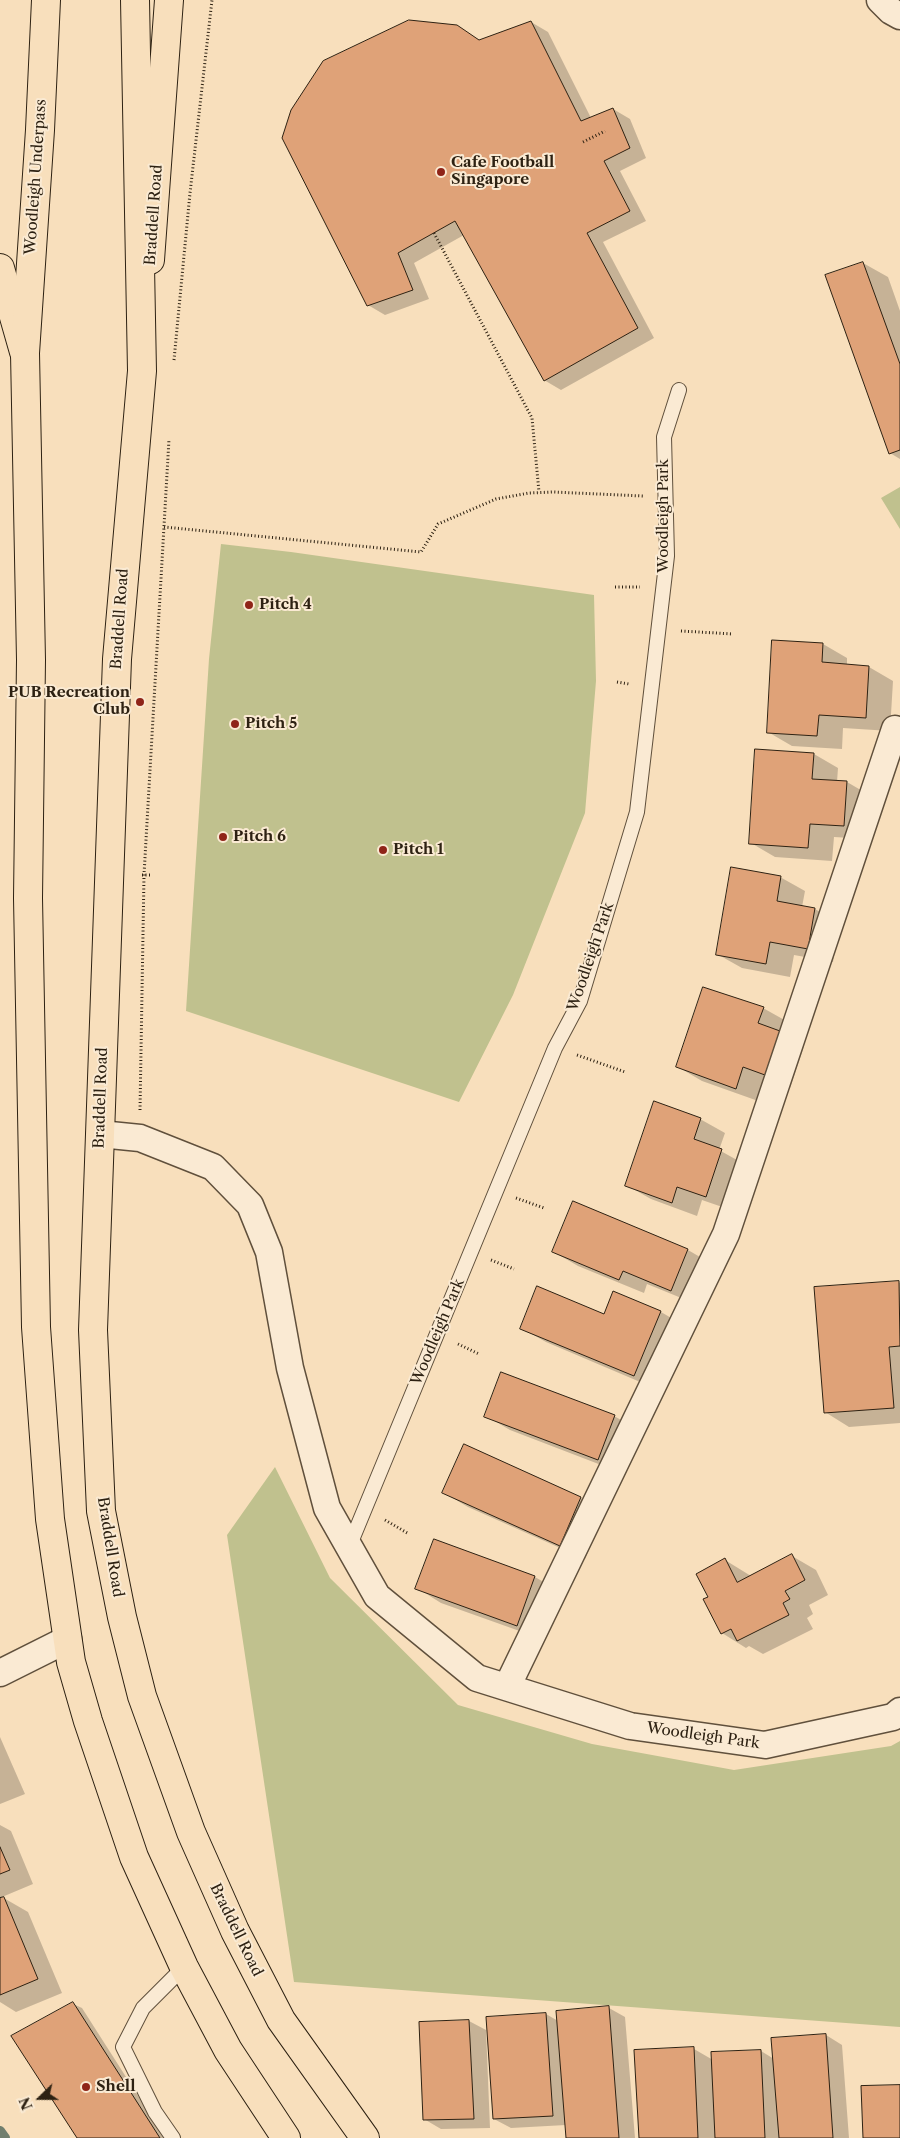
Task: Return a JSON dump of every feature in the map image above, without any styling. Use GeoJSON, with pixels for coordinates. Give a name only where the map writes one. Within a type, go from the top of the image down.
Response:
{"type":"FeatureCollection","features":[{"type":"Feature","properties":{"kind":"main road","name":"Woodleigh Underpass"},"geometry":{"type":"LineString","coordinates":[[25,353],[40,130],[46,0]]}},
{"type":"Feature","properties":{"kind":"main road"},"geometry":{"type":"LineString","coordinates":[[135,0],[142,371]]}},
{"type":"Feature","properties":{"kind":"main road","name":"Braddell Road"},"geometry":{"type":"LineString","coordinates":[[169,0],[142,371],[117,659],[93,1330],[101,1512],[122,1617],[142,1696],[191,1832],[235,1931],[281,2020],[365,2138]]}},
{"type":"Feature","properties":{"kind":"main road"},"geometry":{"type":"LineString","coordinates":[[0,268],[25,353],[32,660],[28,898],[36,1327],[50,1519],[71,1662],[88,1721],[134,1857],[184,1967],[228,2050],[286,2138]]}},
{"type":"Feature","properties":{"kind":"street"},"geometry":{"type":"LineString","coordinates":[[880,0],[891,11],[900,16]]}},
{"type":"Feature","properties":{"kind":"street"},"geometry":{"type":"LineString","coordinates":[[507,1688],[726,1234],[895,728]]}},
{"type":"Feature","properties":{"kind":"street","name":"Woodleigh Park"},"geometry":{"type":"LineString","coordinates":[[100,1134],[140,1138],[213,1167],[250,1205],[268,1252],[290,1368],[327,1508],[377,1596],[476,1678],[630,1726],[765,1745],[893,1717],[900,1711]]}},
{"type":"Feature","properties":{"kind":"street"},"geometry":{"type":"LineString","coordinates":[[0,1673],[68,1639]]}},
{"type":"Feature","properties":{"kind":"lane","name":"Woodleigh Park"},"geometry":{"type":"LineString","coordinates":[[348,1547],[555,1048],[580,1001],[637,812],[667,556],[664,437],[679,390]]}},
{"type":"Feature","properties":{"kind":"lane"},"geometry":{"type":"LineString","coordinates":[[173,2138],[155,2112],[122,2047],[144,2008],[184,1967]]}},
{"type":"Feature","properties":{"kind":"path"},"geometry":{"type":"LineString","coordinates":[[174,365],[190,193],[212,0]]}},
{"type":"Feature","properties":{"kind":"path"},"geometry":{"type":"LineString","coordinates":[[583,142],[604,131]]}},
{"type":"Feature","properties":{"kind":"path"},"geometry":{"type":"LineString","coordinates":[[434,233],[532,418],[539,492]]}},
{"type":"Feature","properties":{"kind":"path"},"geometry":{"type":"LineString","coordinates":[[140,1138],[144,875],[169,432]]}},
{"type":"Feature","properties":{"kind":"path"},"geometry":{"type":"LineString","coordinates":[[164,527],[421,552],[438,524],[496,500],[539,492],[666,498]]}},
{"type":"Feature","properties":{"kind":"path"},"geometry":{"type":"LineString","coordinates":[[658,629],[733,634]]}},
{"type":"Feature","properties":{"kind":"path"},"geometry":{"type":"LineString","coordinates":[[144,875],[150,875]]}},
{"type":"Feature","properties":{"kind":"path"},"geometry":{"type":"LineString","coordinates":[[555,1048],[625,1072]]}},
{"type":"Feature","properties":{"kind":"path"},"geometry":{"type":"LineString","coordinates":[[497,1191],[544,1208]]}},
{"type":"Feature","properties":{"kind":"green space"},"geometry":{"type":"Polygon","coordinates":[[[900,487],[900,529],[881,498],[900,487]]]}},
{"type":"Feature","properties":{"kind":"green space","name":"Pitch 1"},"geometry":{"type":"Polygon","coordinates":[[[221,544],[291,552],[594,595],[596,681],[585,813],[513,995],[459,1102],[186,1011],[209,659],[221,544]]]}},
{"type":"Feature","properties":{"kind":"green space"},"geometry":{"type":"Polygon","coordinates":[[[275,1467],[330,1578],[458,1705],[592,1744],[734,1770],[891,1746],[900,1741],[900,2027],[294,1982],[227,1535],[275,1467]]]}},
{"type":"Feature","properties":{"kind":"building"},"geometry":{"type":"Polygon","coordinates":[[[409,20],[457,25],[479,40],[531,21],[581,121],[613,108],[630,148],[604,161],[630,211],[587,233],[638,328],[544,381],[455,221],[398,253],[413,290],[367,306],[282,138],[291,110],[323,61],[409,20]]]}},
{"type":"Feature","properties":{"kind":"building"},"geometry":{"type":"Polygon","coordinates":[[[863,262],[900,364],[900,450],[889,454],[825,275],[863,262]]]}},
{"type":"Feature","properties":{"kind":"building"},"geometry":{"type":"Polygon","coordinates":[[[772,640],[823,643],[822,662],[869,666],[866,718],[819,715],[817,736],[767,733],[772,640]]]}},
{"type":"Feature","properties":{"kind":"building"},"geometry":{"type":"Polygon","coordinates":[[[755,749],[814,753],[812,779],[847,781],[844,826],[810,824],[808,848],[749,844],[755,749]]]}},
{"type":"Feature","properties":{"kind":"building"},"geometry":{"type":"Polygon","coordinates":[[[731,867],[781,876],[777,901],[815,908],[808,949],[770,942],[766,964],[716,955],[731,867]]]}},
{"type":"Feature","properties":{"kind":"building"},"geometry":{"type":"Polygon","coordinates":[[[703,987],[764,1007],[758,1023],[780,1031],[765,1075],[743,1067],[736,1089],[676,1067],[703,987]]]}},
{"type":"Feature","properties":{"kind":"building"},"geometry":{"type":"Polygon","coordinates":[[[654,1101],[701,1118],[694,1139],[722,1149],[706,1197],[677,1187],[672,1203],[625,1186],[654,1101]]]}},
{"type":"Feature","properties":{"kind":"building"},"geometry":{"type":"Polygon","coordinates":[[[573,1201],[688,1249],[671,1291],[623,1271],[619,1280],[552,1252],[573,1201]]]}},
{"type":"Feature","properties":{"kind":"building"},"geometry":{"type":"Polygon","coordinates":[[[899,1281],[900,1346],[889,1347],[894,1408],[824,1413],[814,1287],[899,1281]]]}},
{"type":"Feature","properties":{"kind":"building"},"geometry":{"type":"Polygon","coordinates":[[[537,1286],[604,1314],[613,1291],[661,1311],[634,1376],[520,1329],[537,1286]]]}},
{"type":"Feature","properties":{"kind":"building"},"geometry":{"type":"Polygon","coordinates":[[[501,1372],[615,1415],[598,1460],[484,1417],[501,1372]]]}},
{"type":"Feature","properties":{"kind":"building"},"geometry":{"type":"Polygon","coordinates":[[[464,1444],[581,1497],[560,1546],[442,1493],[464,1444]]]}},
{"type":"Feature","properties":{"kind":"building"},"geometry":{"type":"Polygon","coordinates":[[[434,1539],[535,1576],[517,1626],[415,1589],[434,1539]]]}},
{"type":"Feature","properties":{"kind":"building"},"geometry":{"type":"Polygon","coordinates":[[[792,1554],[805,1580],[785,1591],[790,1599],[783,1603],[789,1615],[737,1641],[731,1629],[721,1634],[703,1599],[708,1597],[696,1574],[725,1558],[737,1582],[792,1554]]]}},
{"type":"Feature","properties":{"kind":"building"},"geometry":{"type":"Polygon","coordinates":[[[0,1847],[10,1870],[0,1874],[0,1847]]]}},
{"type":"Feature","properties":{"kind":"building"},"geometry":{"type":"Polygon","coordinates":[[[4,1897],[38,1979],[0,1995],[0,1898],[4,1897]]]}},
{"type":"Feature","properties":{"kind":"building","name":"Shell"},"geometry":{"type":"Polygon","coordinates":[[[73,2002],[160,2138],[77,2138],[11,2036],[73,2002]]]}},
{"type":"Feature","properties":{"kind":"building"},"geometry":{"type":"Polygon","coordinates":[[[609,2006],[619,2138],[566,2138],[556,2011],[609,2006]]]}},
{"type":"Feature","properties":{"kind":"building"},"geometry":{"type":"Polygon","coordinates":[[[546,2013],[553,2116],[493,2119],[486,2017],[546,2013]]]}},
{"type":"Feature","properties":{"kind":"building"},"geometry":{"type":"Polygon","coordinates":[[[469,2020],[474,2119],[423,2120],[419,2022],[469,2020]]]}},
{"type":"Feature","properties":{"kind":"building"},"geometry":{"type":"Polygon","coordinates":[[[826,2034],[833,2138],[779,2138],[771,2038],[826,2034]]]}},
{"type":"Feature","properties":{"kind":"building"},"geometry":{"type":"Polygon","coordinates":[[[694,2047],[698,2138],[639,2138],[634,2050],[694,2047]]]}},
{"type":"Feature","properties":{"kind":"building"},"geometry":{"type":"Polygon","coordinates":[[[761,2050],[765,2138],[715,2138],[711,2052],[761,2050]]]}},
{"type":"Feature","properties":{"kind":"building"},"geometry":{"type":"Polygon","coordinates":[[[900,2085],[900,2138],[863,2138],[861,2086],[900,2085]]]}},
{"type":"Feature","properties":{"kind":"waterway"},"geometry":{"type":"LineString","coordinates":[[0,2131],[5,2138]]}},
{"type":"Feature","properties":{"kind":"place","name":"Cafe Football Singapore"},"geometry":{"type":"Point","coordinates":[441,172]}},
{"type":"Feature","properties":{"kind":"place","name":"Pitch 4"},"geometry":{"type":"Point","coordinates":[249,605]}},
{"type":"Feature","properties":{"kind":"place","name":"PUB Recreation Club"},"geometry":{"type":"Point","coordinates":[140,702]}},
{"type":"Feature","properties":{"kind":"place","name":"Pitch 5"},"geometry":{"type":"Point","coordinates":[235,724]}},
{"type":"Feature","properties":{"kind":"place","name":"Pitch 6"},"geometry":{"type":"Point","coordinates":[223,837]}},
{"type":"Feature","properties":{"kind":"place","name":"Pitch 1"},"geometry":{"type":"Point","coordinates":[383,850]}},
{"type":"Feature","properties":{"kind":"place","name":"Shell"},"geometry":{"type":"Point","coordinates":[86,2087]}}]}
